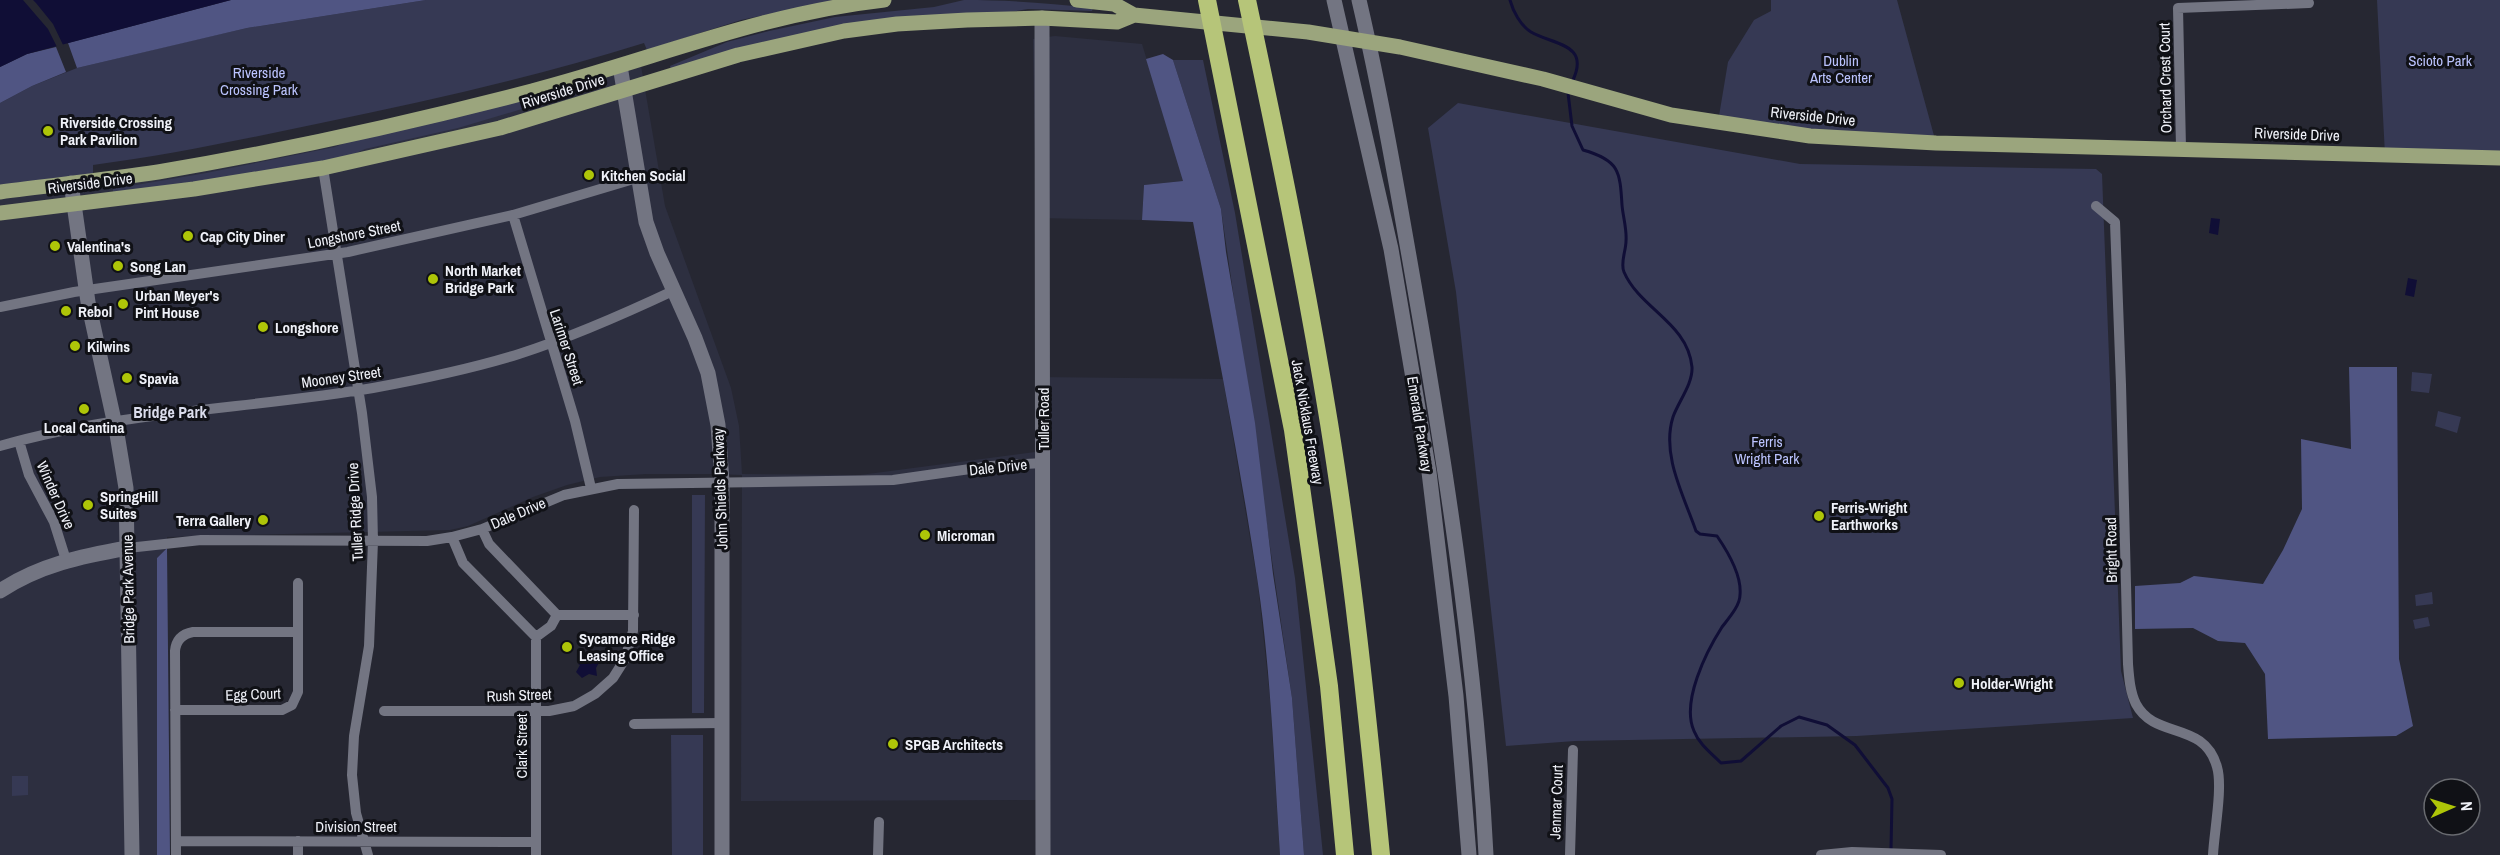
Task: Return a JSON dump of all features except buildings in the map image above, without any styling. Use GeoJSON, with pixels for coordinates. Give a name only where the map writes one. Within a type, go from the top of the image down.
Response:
{"type":"FeatureCollection","features":[{"type":"Feature","properties":{"kind":"highway","name":"Jack Nicklaus Freeway"},"geometry":{"type":"LineString","coordinates":[[1207,0],[1293,429],[1329,686],[1345,855]]}},
{"type":"Feature","properties":{"kind":"highway","name":"Jack Nicklaus Freeway"},"geometry":{"type":"LineString","coordinates":[[1247,0],[1301,259],[1329,425],[1364,681],[1381,855]]}},
{"type":"Feature","properties":{"kind":"main road","name":"Riverside Drive"},"geometry":{"type":"LineString","coordinates":[[0,192],[166,170],[332,138],[492,101],[620,66],[751,24],[811,11],[884,0]]}},
{"type":"Feature","properties":{"kind":"main road","name":"Riverside Drive"},"geometry":{"type":"LineString","coordinates":[[1077,0],[1114,4],[1134,15],[1308,32],[1368,42],[1543,79],[1671,115],[1810,136],[1903,142],[2500,158]]}},
{"type":"Feature","properties":{"kind":"main road","name":"Riverside Drive"},"geometry":{"type":"LineString","coordinates":[[0,213],[194,189],[322,168],[500,128],[738,55],[844,31],[928,22],[1042,18],[1117,22],[1134,15]]}},
{"type":"Feature","properties":{"kind":"street","name":"Emerald Parkway"},"geometry":{"type":"LineString","coordinates":[[1334,0],[1390,249],[1429,472],[1456,696],[1469,855]]}},
{"type":"Feature","properties":{"kind":"street","name":"Emerald Parkway"},"geometry":{"type":"LineString","coordinates":[[1359,0],[1407,246],[1446,469],[1474,705],[1486,855]]}},
{"type":"Feature","properties":{"kind":"street","name":"Orchard Crest Court"},"geometry":{"type":"LineString","coordinates":[[2181,148],[2178,8],[2309,3]]}},
{"type":"Feature","properties":{"kind":"street","name":"Tuller Road"},"geometry":{"type":"LineString","coordinates":[[1042,18],[1043,855]]}},
{"type":"Feature","properties":{"kind":"street","name":"John Shields Parkway"},"geometry":{"type":"LineString","coordinates":[[620,66],[637,178],[649,232],[698,343],[711,385],[718,425],[723,482],[722,855]]}},
{"type":"Feature","properties":{"kind":"street","name":"Tuller Ridge Drive"},"geometry":{"type":"LineString","coordinates":[[322,168],[359,390],[370,480],[373,541],[369,646],[354,736],[353,766],[354,804],[368,855]]}},
{"type":"Feature","properties":{"kind":"street","name":"Longshore Street"},"geometry":{"type":"LineString","coordinates":[[0,307],[86,291],[336,254],[513,215],[637,178]]}},
{"type":"Feature","properties":{"kind":"street","name":"Bridge Park Avenue"},"geometry":{"type":"LineString","coordinates":[[71,183],[86,291],[115,423],[126,488],[132,855]]}},
{"type":"Feature","properties":{"kind":"street","name":"Bright Road"},"geometry":{"type":"LineString","coordinates":[[2096,206],[2115,222],[2130,687],[2137,705],[2145,716],[2172,730],[2192,735],[2204,743],[2212,754],[2218,769],[2213,855]]}},
{"type":"Feature","properties":{"kind":"street","name":"Larimer Street"},"geometry":{"type":"LineString","coordinates":[[513,215],[575,421],[591,488]]}},
{"type":"Feature","properties":{"kind":"street","name":"Mooney Street"},"geometry":{"type":"LineString","coordinates":[[0,446],[57,431],[359,390],[486,364],[550,343],[675,290]]}},
{"type":"Feature","properties":{"kind":"street","name":"Winder Drive"},"geometry":{"type":"LineString","coordinates":[[19,441],[29,475],[54,522],[66,560]]}},
{"type":"Feature","properties":{"kind":"street","name":"Dale Drive"},"geometry":{"type":"LineString","coordinates":[[0,591],[27,574],[66,560],[128,548],[201,540],[427,541],[452,537],[482,529],[548,500],[591,488],[646,483],[893,480],[991,466],[1044,463]]}},
{"type":"Feature","properties":{"kind":"street","name":"Rush Street"},"geometry":{"type":"LineString","coordinates":[[384,711],[537,712],[574,706],[595,694],[618,672],[629,651],[633,615],[634,510]]}},
{"type":"Feature","properties":{"kind":"street"},"geometry":{"type":"LineString","coordinates":[[482,529],[489,544],[557,615],[633,615]]}},
{"type":"Feature","properties":{"kind":"street"},"geometry":{"type":"LineString","coordinates":[[452,537],[463,563],[536,637],[551,627],[557,615]]}},
{"type":"Feature","properties":{"kind":"street","name":"Egg Court"},"geometry":{"type":"LineString","coordinates":[[175,710],[279,710],[290,707],[296,701],[298,692],[298,583]]}},
{"type":"Feature","properties":{"kind":"street"},"geometry":{"type":"LineString","coordinates":[[176,855],[175,648],[182,636],[194,632],[298,632]]}},
{"type":"Feature","properties":{"kind":"street","name":"Clark Street"},"geometry":{"type":"LineString","coordinates":[[536,637],[536,855]]}},
{"type":"Feature","properties":{"kind":"street"},"geometry":{"type":"LineString","coordinates":[[633,724],[722,723]]}},
{"type":"Feature","properties":{"kind":"street","name":"Jenmar Court"},"geometry":{"type":"LineString","coordinates":[[1570,855],[1573,750]]}},
{"type":"Feature","properties":{"kind":"street"},"geometry":{"type":"LineString","coordinates":[[878,855],[879,822]]}},
{"type":"Feature","properties":{"kind":"street","name":"Division Street"},"geometry":{"type":"LineString","coordinates":[[176,841],[536,843]]}},
{"type":"Feature","properties":{"kind":"street"},"geometry":{"type":"LineString","coordinates":[[298,841],[298,855]]}},
{"type":"Feature","properties":{"kind":"street"},"geometry":{"type":"LineString","coordinates":[[1821,855],[1851,852],[1941,855]]}},
{"type":"Feature","properties":{"kind":"shaded area"},"geometry":{"type":"Polygon","coordinates":[[[0,0],[231,0],[27,54],[0,67],[0,0]]]}},
{"type":"Feature","properties":{"kind":"shaded area"},"geometry":{"type":"Polygon","coordinates":[[[231,0],[426,0],[247,28],[77,68],[68,43],[231,0]]]}},
{"type":"Feature","properties":{"kind":"shaded area"},"geometry":{"type":"Polygon","coordinates":[[[1055,36],[1142,44],[1184,181],[1144,185],[1142,220],[1036,218],[1033,39],[1055,36]]]}},
{"type":"Feature","properties":{"kind":"shaded area"},"geometry":{"type":"Polygon","coordinates":[[[56,47],[66,72],[0,103],[0,67],[27,54],[56,47]]]}},
{"type":"Feature","properties":{"kind":"shaded area"},"geometry":{"type":"Polygon","coordinates":[[[639,54],[665,206],[731,388],[739,426],[742,474],[860,475],[1035,452],[1036,377],[1223,379],[1258,585],[1270,699],[1280,855],[1041,855],[1040,800],[741,801],[742,475],[646,474],[600,477],[567,485],[533,497],[468,526],[450,530],[167,537],[167,548],[157,558],[157,855],[0,855],[0,186],[183,161],[262,146],[459,104],[639,54]]]}},
{"type":"Feature","properties":{"kind":"shaded area"},"geometry":{"type":"Polygon","coordinates":[[[1163,54],[1173,60],[1221,209],[1226,252],[1255,423],[1273,574],[1292,698],[1304,855],[1280,855],[1269,685],[1258,584],[1236,448],[1193,222],[1142,220],[1144,185],[1183,181],[1146,59],[1163,54]]]}},
{"type":"Feature","properties":{"kind":"shaded area"},"geometry":{"type":"Polygon","coordinates":[[[2211,218],[2220,219],[2218,235],[2209,233],[2211,218]]]}},
{"type":"Feature","properties":{"kind":"shaded area"},"geometry":{"type":"Polygon","coordinates":[[[2408,278],[2417,280],[2414,297],[2405,295],[2408,278]]]}},
{"type":"Feature","properties":{"kind":"shaded area"},"geometry":{"type":"Polygon","coordinates":[[[2349,367],[2397,367],[2399,659],[2413,726],[2396,736],[2268,739],[2265,674],[2245,643],[2218,641],[2193,628],[2135,629],[2135,586],[2180,583],[2194,576],[2263,584],[2283,550],[2302,509],[2301,439],[2351,449],[2349,367]]]}},
{"type":"Feature","properties":{"kind":"shaded area"},"geometry":{"type":"Polygon","coordinates":[[[167,548],[170,855],[157,855],[157,558],[167,548]]]}},
{"type":"Feature","properties":{"kind":"shaded area"},"geometry":{"type":"Polygon","coordinates":[[[591,655],[600,661],[596,668],[597,676],[589,674],[582,678],[576,672],[580,665],[578,664],[591,655]]]}},
{"type":"Feature","properties":{"kind":"green space","name":"Riverside Crossing Park"},"geometry":{"type":"Polygon","coordinates":[[[426,0],[837,0],[741,20],[647,50],[644,43],[524,77],[403,106],[207,146],[93,165],[93,174],[0,186],[0,103],[32,86],[77,68],[247,28],[426,0]]]}},
{"type":"Feature","properties":{"kind":"green space"},"geometry":{"type":"Polygon","coordinates":[[[964,0],[1028,2],[1093,8],[1092,11],[1028,9],[1004,13],[954,15],[671,70],[670,66],[727,42],[769,31],[835,17],[934,7],[964,0]]]}},
{"type":"Feature","properties":{"kind":"green space","name":"Dublin Arts Center"},"geometry":{"type":"Polygon","coordinates":[[[1771,0],[1897,0],[1936,143],[1718,122],[1728,62],[1754,20],[1771,11],[1771,0]]]}},
{"type":"Feature","properties":{"kind":"green space","name":"Scioto Park"},"geometry":{"type":"Polygon","coordinates":[[[2377,0],[2500,0],[2500,157],[2385,155],[2377,0]]]}},
{"type":"Feature","properties":{"kind":"green space"},"geometry":{"type":"Polygon","coordinates":[[[1173,60],[1203,60],[1235,213],[1295,578],[1323,855],[1304,855],[1292,698],[1221,209],[1173,60]]]}},
{"type":"Feature","properties":{"kind":"green space"},"geometry":{"type":"Polygon","coordinates":[[[578,84],[580,89],[522,109],[458,128],[365,149],[341,160],[304,168],[113,193],[113,189],[335,147],[359,137],[578,84]]]}},
{"type":"Feature","properties":{"kind":"green space","name":"Ferris Wright Park"},"geometry":{"type":"Polygon","coordinates":[[[1458,103],[1800,164],[2096,169],[2102,174],[2121,671],[2133,718],[1857,736],[1575,741],[1506,746],[1456,292],[1428,128],[1458,103]]]}},
{"type":"Feature","properties":{"kind":"green space"},"geometry":{"type":"Polygon","coordinates":[[[2412,372],[2432,374],[2429,393],[2411,391],[2412,372]]]}},
{"type":"Feature","properties":{"kind":"green space"},"geometry":{"type":"Polygon","coordinates":[[[2438,411],[2461,417],[2457,433],[2435,426],[2438,411]]]}},
{"type":"Feature","properties":{"kind":"green space"},"geometry":{"type":"Polygon","coordinates":[[[692,495],[705,495],[704,713],[692,713],[692,495]]]}},
{"type":"Feature","properties":{"kind":"green space"},"geometry":{"type":"Polygon","coordinates":[[[2432,592],[2433,604],[2416,606],[2415,595],[2432,592]]]}},
{"type":"Feature","properties":{"kind":"green space"},"geometry":{"type":"Polygon","coordinates":[[[2428,617],[2430,626],[2415,629],[2413,620],[2428,617]]]}},
{"type":"Feature","properties":{"kind":"green space"},"geometry":{"type":"Polygon","coordinates":[[[671,735],[703,735],[703,855],[672,855],[671,735]]]}},
{"type":"Feature","properties":{"kind":"green space"},"geometry":{"type":"Polygon","coordinates":[[[12,776],[28,776],[28,795],[12,796],[12,776]]]}},
{"type":"Feature","properties":{"kind":"pier"},"geometry":{"type":"Polygon","coordinates":[[[23,0],[33,0],[36,3],[53,24],[64,47],[58,49],[48,29],[23,0]]]}},
{"type":"Feature","properties":{"kind":"waterway"},"geometry":{"type":"LineString","coordinates":[[1510,0],[1518,18],[1527,29],[1573,52],[1577,59],[1573,80]]}},
{"type":"Feature","properties":{"kind":"waterway"},"geometry":{"type":"LineString","coordinates":[[1568,93],[1572,126],[1583,150],[1604,158],[1611,163],[1618,175],[1626,232],[1624,272],[1631,285],[1673,327],[1689,352],[1692,373],[1673,417],[1670,431],[1672,461],[1680,490],[1696,531],[1700,534],[1717,536],[1730,556],[1739,580],[1738,604],[1716,637],[1703,663],[1693,692],[1691,719],[1696,736],[1721,763],[1741,761],[1781,726],[1799,717],[1827,725],[1855,745],[1888,788],[1892,799],[1891,850]]}},
{"type":"Feature","properties":{"kind":"place","name":"Riverside Crossing Park Pavilion"},"geometry":{"type":"Point","coordinates":[48,131]}},
{"type":"Feature","properties":{"kind":"place","name":"Kitchen Social"},"geometry":{"type":"Point","coordinates":[589,175]}},
{"type":"Feature","properties":{"kind":"place","name":"Cap City Diner"},"geometry":{"type":"Point","coordinates":[188,236]}},
{"type":"Feature","properties":{"kind":"place","name":"Valentina's"},"geometry":{"type":"Point","coordinates":[55,246]}},
{"type":"Feature","properties":{"kind":"place","name":"Song Lan"},"geometry":{"type":"Point","coordinates":[118,266]}},
{"type":"Feature","properties":{"kind":"place","name":"North Market Bridge Park"},"geometry":{"type":"Point","coordinates":[433,279]}},
{"type":"Feature","properties":{"kind":"place","name":"Urban Meyer's Pint House"},"geometry":{"type":"Point","coordinates":[123,304]}},
{"type":"Feature","properties":{"kind":"place","name":"Rebol"},"geometry":{"type":"Point","coordinates":[66,311]}},
{"type":"Feature","properties":{"kind":"place","name":"Longshore"},"geometry":{"type":"Point","coordinates":[263,327]}},
{"type":"Feature","properties":{"kind":"place","name":"Kilwins"},"geometry":{"type":"Point","coordinates":[75,346]}},
{"type":"Feature","properties":{"kind":"place","name":"Spavia"},"geometry":{"type":"Point","coordinates":[127,378]}},
{"type":"Feature","properties":{"kind":"place","name":"Local Cantina"},"geometry":{"type":"Point","coordinates":[84,409]}},
{"type":"Feature","properties":{"kind":"place","name":"SpringHill Suites"},"geometry":{"type":"Point","coordinates":[88,505]}},
{"type":"Feature","properties":{"kind":"place","name":"Ferris-Wright Earthworks"},"geometry":{"type":"Point","coordinates":[1819,516]}},
{"type":"Feature","properties":{"kind":"place","name":"Terra Gallery"},"geometry":{"type":"Point","coordinates":[263,520]}},
{"type":"Feature","properties":{"kind":"place","name":"Microman"},"geometry":{"type":"Point","coordinates":[925,535]}},
{"type":"Feature","properties":{"kind":"place","name":"Sycamore Ridge Leasing Office"},"geometry":{"type":"Point","coordinates":[567,647]}},
{"type":"Feature","properties":{"kind":"place","name":"Holder-Wright"},"geometry":{"type":"Point","coordinates":[1959,683]}},
{"type":"Feature","properties":{"kind":"place","name":"SPGB Architects"},"geometry":{"type":"Point","coordinates":[893,744]}},
{"type":"Feature","properties":{"kind":"district","name":"Bridge Park"},"geometry":{"type":"Point","coordinates":[170,412]}}]}
